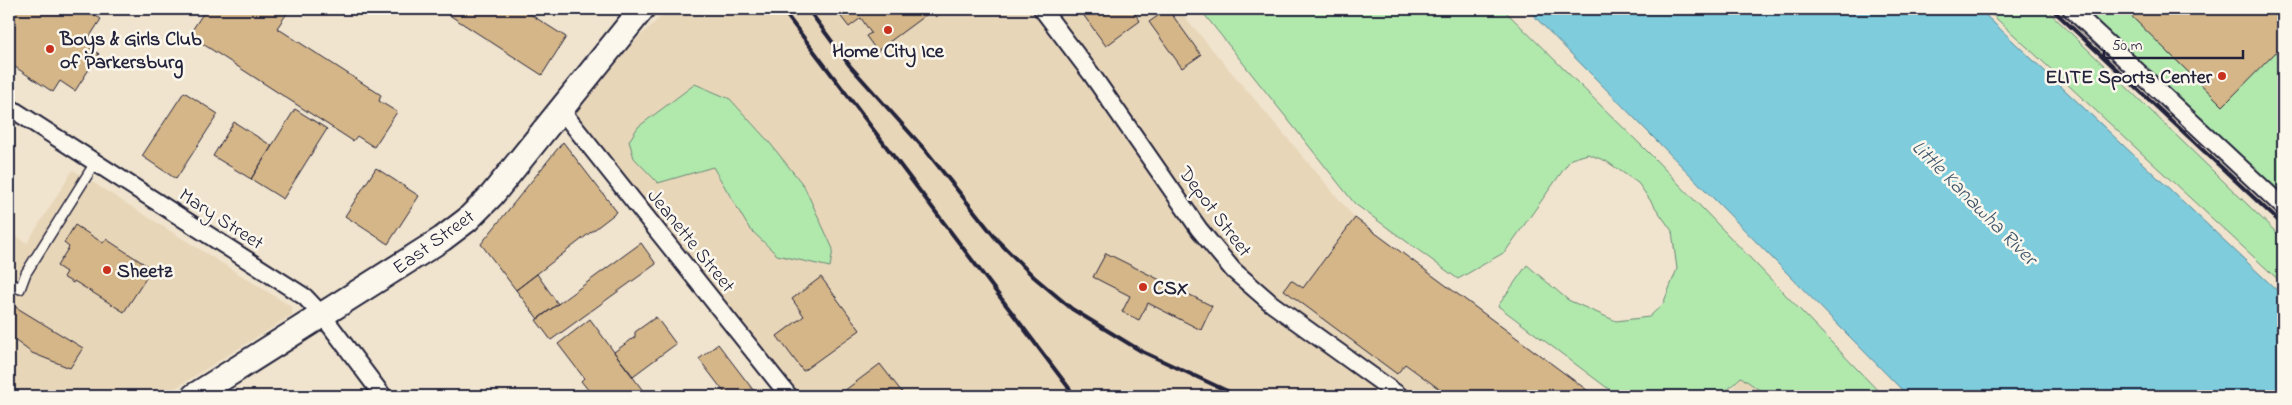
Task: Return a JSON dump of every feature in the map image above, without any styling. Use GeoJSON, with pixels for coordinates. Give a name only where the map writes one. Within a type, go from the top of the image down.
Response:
{"type":"FeatureCollection","features":[{"type":"Feature","properties":{"kind":"main road","name":"East Street"},"geometry":{"type":"LineString","coordinates":[[194,396],[323,316],[468,220],[492,194],[642,9]]}},
{"type":"Feature","properties":{"kind":"street","name":"Depot Street"},"geometry":{"type":"LineString","coordinates":[[1042,9],[1092,75],[1199,229],[1233,270],[1272,304],[1400,396]]}},
{"type":"Feature","properties":{"kind":"street"},"geometry":{"type":"LineString","coordinates":[[2071,9],[2283,207]]}},
{"type":"Feature","properties":{"kind":"street","name":"Mary Street"},"geometry":{"type":"LineString","coordinates":[[9,107],[305,297],[323,316],[383,396]]}},
{"type":"Feature","properties":{"kind":"street","name":"Jeanette Street"},"geometry":{"type":"LineString","coordinates":[[561,110],[789,396]]}},
{"type":"Feature","properties":{"kind":"lane"},"geometry":{"type":"LineString","coordinates":[[9,282],[20,289],[26,273],[95,163]]}},
{"type":"Feature","properties":{"kind":"shaded area"},"geometry":{"type":"Polygon","coordinates":[[[669,9],[1178,9],[1355,218],[1595,396],[789,396],[561,110],[669,9]]]}},
{"type":"Feature","properties":{"kind":"shaded area"},"geometry":{"type":"Polygon","coordinates":[[[73,170],[292,307],[292,315],[163,396],[9,396],[9,232],[27,243],[73,170]]]}},
{"type":"Feature","properties":{"kind":"shaded area"},"geometry":{"type":"Polygon","coordinates":[[[1741,377],[1768,396],[1728,396],[1741,377]]]}},
{"type":"Feature","properties":{"kind":"green space"},"geometry":{"type":"Polygon","coordinates":[[[1200,9],[1503,9],[1651,155],[1883,396],[1768,396],[1741,377],[1721,396],[1618,396],[1498,306],[1527,265],[1568,300],[1616,321],[1649,317],[1663,304],[1677,269],[1672,231],[1638,183],[1606,161],[1588,154],[1571,159],[1505,252],[1458,279],[1355,204],[1200,9]]]}},
{"type":"Feature","properties":{"kind":"green space"},"geometry":{"type":"Polygon","coordinates":[[[1986,9],[2046,9],[2283,239],[2283,284],[1986,9]]]}},
{"type":"Feature","properties":{"kind":"green space"},"geometry":{"type":"Polygon","coordinates":[[[2083,9],[2283,9],[2283,195],[2083,9]]]}},
{"type":"Feature","properties":{"kind":"green space"},"geometry":{"type":"Polygon","coordinates":[[[695,84],[730,99],[769,142],[804,186],[833,249],[830,267],[777,255],[749,228],[713,167],[658,183],[634,158],[629,141],[638,127],[695,84]]]}},
{"type":"Feature","properties":{"kind":"water","name":"Little Kanawha River"},"geometry":{"type":"Polygon","coordinates":[[[1527,9],[1979,9],[2283,296],[2283,396],[1908,396],[1527,9]]]}},
{"type":"Feature","properties":{"kind":"building","name":"Boys & Girls Club of Parkersburg"},"geometry":{"type":"Polygon","coordinates":[[[9,9],[85,9],[101,19],[85,44],[99,54],[75,91],[60,81],[53,92],[9,63],[9,9]]]}},
{"type":"Feature","properties":{"kind":"building"},"geometry":{"type":"Polygon","coordinates":[[[206,9],[290,9],[277,28],[381,95],[379,101],[397,112],[374,147],[357,136],[353,141],[189,35],[206,9]]]}},
{"type":"Feature","properties":{"kind":"building"},"geometry":{"type":"Polygon","coordinates":[[[440,9],[522,9],[566,37],[542,75],[440,9]]]}},
{"type":"Feature","properties":{"kind":"building","name":"Home City Ice"},"geometry":{"type":"Polygon","coordinates":[[[835,9],[947,9],[936,17],[931,11],[877,51],[866,36],[871,33],[861,18],[849,27],[835,9]]]}},
{"type":"Feature","properties":{"kind":"building"},"geometry":{"type":"Polygon","coordinates":[[[1079,9],[1131,9],[1140,21],[1106,46],[1079,9]]]}},
{"type":"Feature","properties":{"kind":"building"},"geometry":{"type":"Polygon","coordinates":[[[1168,9],[1201,55],[1182,68],[1149,22],[1168,9]]]}},
{"type":"Feature","properties":{"kind":"building","name":"ELITE Sports Center"},"geometry":{"type":"Polygon","coordinates":[[[2124,9],[2270,9],[2283,21],[2283,45],[2223,106],[2124,9]]]}},
{"type":"Feature","properties":{"kind":"building"},"geometry":{"type":"Polygon","coordinates":[[[184,92],[218,114],[176,179],[142,156],[184,92]]]}},
{"type":"Feature","properties":{"kind":"building"},"geometry":{"type":"Polygon","coordinates":[[[295,109],[327,129],[283,199],[251,179],[295,109]]]}},
{"type":"Feature","properties":{"kind":"building"},"geometry":{"type":"Polygon","coordinates":[[[234,122],[272,146],[251,179],[213,156],[234,122]]]}},
{"type":"Feature","properties":{"kind":"building"},"geometry":{"type":"Polygon","coordinates":[[[563,142],[617,212],[516,290],[481,244],[563,142]]]}},
{"type":"Feature","properties":{"kind":"building"},"geometry":{"type":"Polygon","coordinates":[[[376,168],[419,196],[388,244],[345,216],[376,168]]]}},
{"type":"Feature","properties":{"kind":"building"},"geometry":{"type":"Polygon","coordinates":[[[1355,218],[1595,396],[1449,396],[1405,364],[1397,374],[1284,290],[1291,280],[1303,288],[1355,218]]]}},
{"type":"Feature","properties":{"kind":"building","name":"Sheetz"},"geometry":{"type":"Polygon","coordinates":[[[75,225],[103,243],[106,239],[152,269],[124,312],[74,281],[73,283],[63,277],[66,272],[57,266],[69,247],[64,243],[75,225]]]}},
{"type":"Feature","properties":{"kind":"building"},"geometry":{"type":"Polygon","coordinates":[[[641,243],[656,264],[551,340],[536,320],[641,243]]]}},
{"type":"Feature","properties":{"kind":"building","name":"CSX"},"geometry":{"type":"Polygon","coordinates":[[[1106,253],[1212,306],[1201,330],[1148,303],[1139,320],[1122,312],[1130,296],[1093,277],[1106,253]]]}},
{"type":"Feature","properties":{"kind":"building"},"geometry":{"type":"Polygon","coordinates":[[[537,274],[558,304],[538,319],[516,290],[537,274]]]}},
{"type":"Feature","properties":{"kind":"building"},"geometry":{"type":"Polygon","coordinates":[[[821,277],[860,330],[803,371],[777,336],[804,316],[792,299],[821,277]]]}},
{"type":"Feature","properties":{"kind":"building"},"geometry":{"type":"Polygon","coordinates":[[[9,303],[83,348],[70,368],[32,353],[9,336],[9,303]]]}},
{"type":"Feature","properties":{"kind":"building"},"geometry":{"type":"Polygon","coordinates":[[[656,317],[676,344],[633,376],[614,352],[635,337],[635,332],[656,317]]]}},
{"type":"Feature","properties":{"kind":"building"},"geometry":{"type":"Polygon","coordinates":[[[590,319],[647,396],[593,396],[581,381],[584,378],[558,344],[590,319]]]}},
{"type":"Feature","properties":{"kind":"building"},"geometry":{"type":"Polygon","coordinates":[[[718,344],[756,396],[727,396],[699,359],[718,344]]]}},
{"type":"Feature","properties":{"kind":"building"},"geometry":{"type":"Polygon","coordinates":[[[880,364],[905,396],[848,396],[844,391],[880,364]]]}},
{"type":"Feature","properties":{"kind":"railway"},"geometry":{"type":"LineString","coordinates":[[782,9],[1075,396]]}},
{"type":"Feature","properties":{"kind":"railway"},"geometry":{"type":"LineString","coordinates":[[808,9],[850,66],[927,152],[998,241],[1034,277],[1072,309],[1141,351],[1238,396]]}},
{"type":"Feature","properties":{"kind":"railway"},"geometry":{"type":"LineString","coordinates":[[2052,9],[2283,225]]}},
{"type":"Feature","properties":{"kind":"place","name":"Home City Ice"},"geometry":{"type":"Point","coordinates":[888,30]}},
{"type":"Feature","properties":{"kind":"place","name":"Boys & Girls Club of Parkersburg"},"geometry":{"type":"Point","coordinates":[50,49]}},
{"type":"Feature","properties":{"kind":"place","name":"ELITE Sports Center"},"geometry":{"type":"Point","coordinates":[2222,76]}},
{"type":"Feature","properties":{"kind":"place","name":"Sheetz"},"geometry":{"type":"Point","coordinates":[107,270]}},
{"type":"Feature","properties":{"kind":"place","name":"CSX"},"geometry":{"type":"Point","coordinates":[1143,287]}}]}
